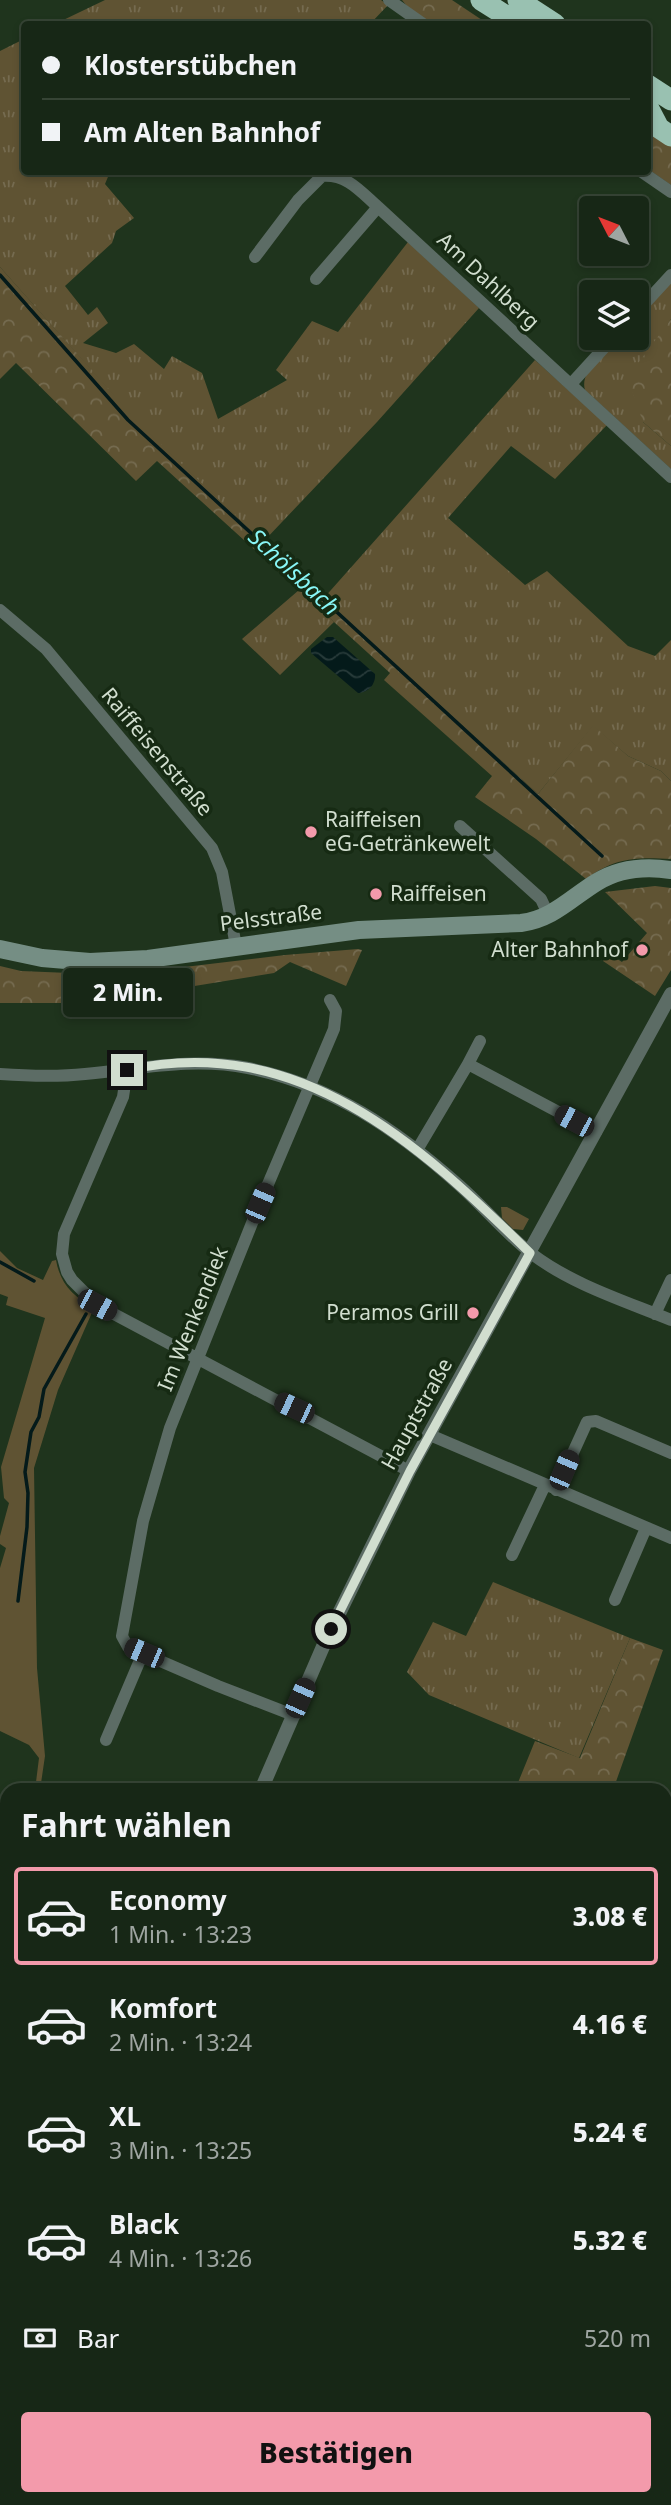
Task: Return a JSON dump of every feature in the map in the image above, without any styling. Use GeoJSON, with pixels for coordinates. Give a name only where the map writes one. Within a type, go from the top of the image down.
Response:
{"type":"FeatureCollection","features":[{"type":"Feature","properties":{"kind":"highway"},"geometry":{"type":"LineString","coordinates":[[481,0],[514,21]]}},
{"type":"Feature","properties":{"kind":"highway"},"geometry":{"type":"LineString","coordinates":[[518,0],[550,21]]}},
{"type":"Feature","properties":{"kind":"highway"},"geometry":{"type":"LineString","coordinates":[[651,87],[671,100]]}},
{"type":"Feature","properties":{"kind":"highway"},"geometry":{"type":"LineString","coordinates":[[651,109],[671,123]]}},
{"type":"Feature","properties":{"kind":"highway"},"geometry":{"type":"LineString","coordinates":[[651,113],[659,128],[671,136]]}},
{"type":"Feature","properties":{"kind":"main road","name":"Pelsstraße"},"geometry":{"type":"LineString","coordinates":[[0,949],[42,958],[90,962],[148,958],[359,930],[531,922],[560,909],[598,881],[627,870],[651,867],[671,870]]}},
{"type":"Feature","properties":{"kind":"street"},"geometry":{"type":"LineString","coordinates":[[390,0],[419,21]]}},
{"type":"Feature","properties":{"kind":"street","name":"Am Dahlberg"},"geometry":{"type":"LineString","coordinates":[[255,257],[298,200],[322,176],[336,175],[345,178],[671,477]]}},
{"type":"Feature","properties":{"kind":"street"},"geometry":{"type":"LineString","coordinates":[[646,175],[671,192]]}},
{"type":"Feature","properties":{"kind":"street"},"geometry":{"type":"LineString","coordinates":[[316,279],[379,207]]}},
{"type":"Feature","properties":{"kind":"street"},"geometry":{"type":"LineString","coordinates":[[649,299],[671,275]]}},
{"type":"Feature","properties":{"kind":"street"},"geometry":{"type":"LineString","coordinates":[[571,384],[602,350]]}},
{"type":"Feature","properties":{"kind":"street","name":"Raiffeisenstraße"},"geometry":{"type":"LineString","coordinates":[[0,610],[46,649],[212,848],[222,872],[236,946]]}},
{"type":"Feature","properties":{"kind":"street"},"geometry":{"type":"LineString","coordinates":[[460,826],[541,899],[548,914]]}},
{"type":"Feature","properties":{"kind":"street","name":"Hauptstraße"},"geometry":{"type":"LineString","coordinates":[[264,1783],[331,1629],[410,1471],[671,994]]}},
{"type":"Feature","properties":{"kind":"street","name":"Im Wenkendiek"},"geometry":{"type":"LineString","coordinates":[[293,1715],[128,1647],[122,1636],[151,1491],[170,1428],[309,1084],[334,1029],[336,1011],[330,1000]]}},
{"type":"Feature","properties":{"kind":"street"},"geometry":{"type":"LineString","coordinates":[[417,1150],[480,1041]]}},
{"type":"Feature","properties":{"kind":"street"},"geometry":{"type":"LineString","coordinates":[[0,1074],[82,1074],[154,1065],[208,1063],[246,1068],[309,1084],[378,1121],[417,1150],[459,1185],[530,1253],[575,1280],[671,1320]]}},
{"type":"Feature","properties":{"kind":"street"},"geometry":{"type":"LineString","coordinates":[[468,1064],[596,1132]]}},
{"type":"Feature","properties":{"kind":"street"},"geometry":{"type":"LineString","coordinates":[[127,1070],[123,1097],[64,1234],[64,1263],[72,1280],[97,1305],[410,1471]]}},
{"type":"Feature","properties":{"kind":"street"},"geometry":{"type":"LineString","coordinates":[[655,1314],[671,1280]]}},
{"type":"Feature","properties":{"kind":"street"},"geometry":{"type":"LineString","coordinates":[[512,1555],[587,1422],[596,1421],[671,1453]]}},
{"type":"Feature","properties":{"kind":"street"},"geometry":{"type":"LineString","coordinates":[[430,1435],[671,1538]]}},
{"type":"Feature","properties":{"kind":"street"},"geometry":{"type":"LineString","coordinates":[[615,1600],[646,1528]]}},
{"type":"Feature","properties":{"kind":"street"},"geometry":{"type":"LineString","coordinates":[[106,1740],[144,1653]]}},
{"type":"Feature","properties":{"kind":"green space"},"geometry":{"type":"Polygon","coordinates":[[[105,0],[381,0],[388,5],[373,21],[61,21],[105,0]]]}},
{"type":"Feature","properties":{"kind":"green space"},"geometry":{"type":"Polygon","coordinates":[[[402,0],[452,0],[484,21],[426,21],[410,10],[402,0]]]}},
{"type":"Feature","properties":{"kind":"green space"},"geometry":{"type":"Polygon","coordinates":[[[21,40],[21,175],[109,175],[105,184],[134,218],[116,231],[112,243],[65,286],[88,315],[97,307],[108,323],[83,343],[116,353],[134,344],[164,369],[172,356],[202,373],[218,419],[287,380],[276,370],[312,321],[338,332],[408,242],[479,308],[377,422],[263,542],[140,425],[0,267],[0,51],[21,40]]]}},
{"type":"Feature","properties":{"kind":"green space"},"geometry":{"type":"Polygon","coordinates":[[[651,131],[671,146],[671,185],[651,171],[651,131]]]}},
{"type":"Feature","properties":{"kind":"green space"},"geometry":{"type":"Polygon","coordinates":[[[0,267],[141,425],[323,599],[538,794],[593,725],[628,756],[661,771],[671,781],[671,859],[647,858],[617,862],[586,879],[536,839],[475,797],[492,776],[384,680],[390,673],[157,461],[136,481],[16,363],[0,379],[0,267]]]}},
{"type":"Feature","properties":{"kind":"green space"},"geometry":{"type":"Polygon","coordinates":[[[671,281],[671,319],[662,333],[643,422],[671,446],[671,469],[585,390],[584,383],[590,369],[607,350],[649,350],[649,305],[671,281]]]}},
{"type":"Feature","properties":{"kind":"green space"},"geometry":{"type":"Polygon","coordinates":[[[671,319],[671,446],[643,422],[631,389],[633,370],[671,319]]]}},
{"type":"Feature","properties":{"kind":"green space"},"geometry":{"type":"Polygon","coordinates":[[[535,360],[607,425],[555,479],[511,446],[448,518],[525,585],[547,571],[628,646],[655,656],[671,640],[671,781],[661,771],[628,756],[593,726],[538,794],[323,599],[535,360]]]}},
{"type":"Feature","properties":{"kind":"green space"},"geometry":{"type":"Polygon","coordinates":[[[299,590],[334,622],[280,675],[242,639],[299,590]]]}},
{"type":"Feature","properties":{"kind":"green space"},"geometry":{"type":"Polygon","coordinates":[[[655,886],[671,888],[671,970],[655,996],[603,961],[608,953],[622,962],[647,933],[605,892],[655,886]]]}},
{"type":"Feature","properties":{"kind":"green space"},"geometry":{"type":"Polygon","coordinates":[[[362,950],[346,986],[290,962],[274,973],[133,996],[61,1003],[0,1003],[0,966],[21,971],[117,975],[362,950]]]}},
{"type":"Feature","properties":{"kind":"green space"},"geometry":{"type":"Polygon","coordinates":[[[501,1207],[507,1207],[529,1219],[523,1230],[513,1229],[502,1218],[501,1207]]]}},
{"type":"Feature","properties":{"kind":"green space"},"geometry":{"type":"Polygon","coordinates":[[[0,1251],[17,1268],[43,1280],[52,1261],[56,1260],[69,1289],[94,1308],[58,1390],[34,1468],[37,1668],[45,1756],[41,1783],[36,1783],[39,1758],[29,1745],[0,1731],[0,1568],[6,1548],[0,1544],[0,1536],[9,1503],[4,1498],[1,1467],[45,1318],[6,1305],[8,1297],[0,1294],[0,1251]]]}},
{"type":"Feature","properties":{"kind":"green space"},"geometry":{"type":"Polygon","coordinates":[[[493,1582],[630,1638],[579,1758],[429,1695],[407,1672],[433,1622],[466,1636],[493,1582]]]}},
{"type":"Feature","properties":{"kind":"green space"},"geometry":{"type":"Polygon","coordinates":[[[630,1638],[663,1650],[616,1783],[518,1783],[535,1741],[580,1758],[630,1638]]]}},
{"type":"Feature","properties":{"kind":"water"},"geometry":{"type":"Polygon","coordinates":[[[327,637],[333,637],[375,674],[373,684],[368,690],[358,693],[311,653],[311,649],[327,637]]]}},
{"type":"Feature","properties":{"kind":"waterway","name":"Schölsbach"},"geometry":{"type":"LineString","coordinates":[[0,275],[128,420],[602,856]]}},
{"type":"Feature","properties":{"kind":"waterway"},"geometry":{"type":"LineString","coordinates":[[0,1262],[34,1281]]}},
{"type":"Feature","properties":{"kind":"waterway"},"geometry":{"type":"LineString","coordinates":[[18,1601],[27,1527],[28,1493],[25,1472],[31,1432],[39,1417],[44,1389],[86,1314]]}},
{"type":"Feature","properties":{"kind":"place","name":"Raiffeisen eG-Getränkewelt"},"geometry":{"type":"Point","coordinates":[311,832]}},
{"type":"Feature","properties":{"kind":"place","name":"Raiffeisen"},"geometry":{"type":"Point","coordinates":[376,894]}},
{"type":"Feature","properties":{"kind":"place","name":"Alter Bahnhof"},"geometry":{"type":"Point","coordinates":[642,950]}},
{"type":"Feature","properties":{"kind":"place","name":"Peramos Grill"},"geometry":{"type":"Point","coordinates":[473,1313]}},
{"type":"Feature","properties":{"kind":"route"},"geometry":{"type":"LineString","coordinates":[[127,1070],[154,1065],[208,1063],[246,1068],[309,1084],[378,1121],[409,1143],[459,1185],[530,1253],[410,1471],[331,1629]]}}]}
